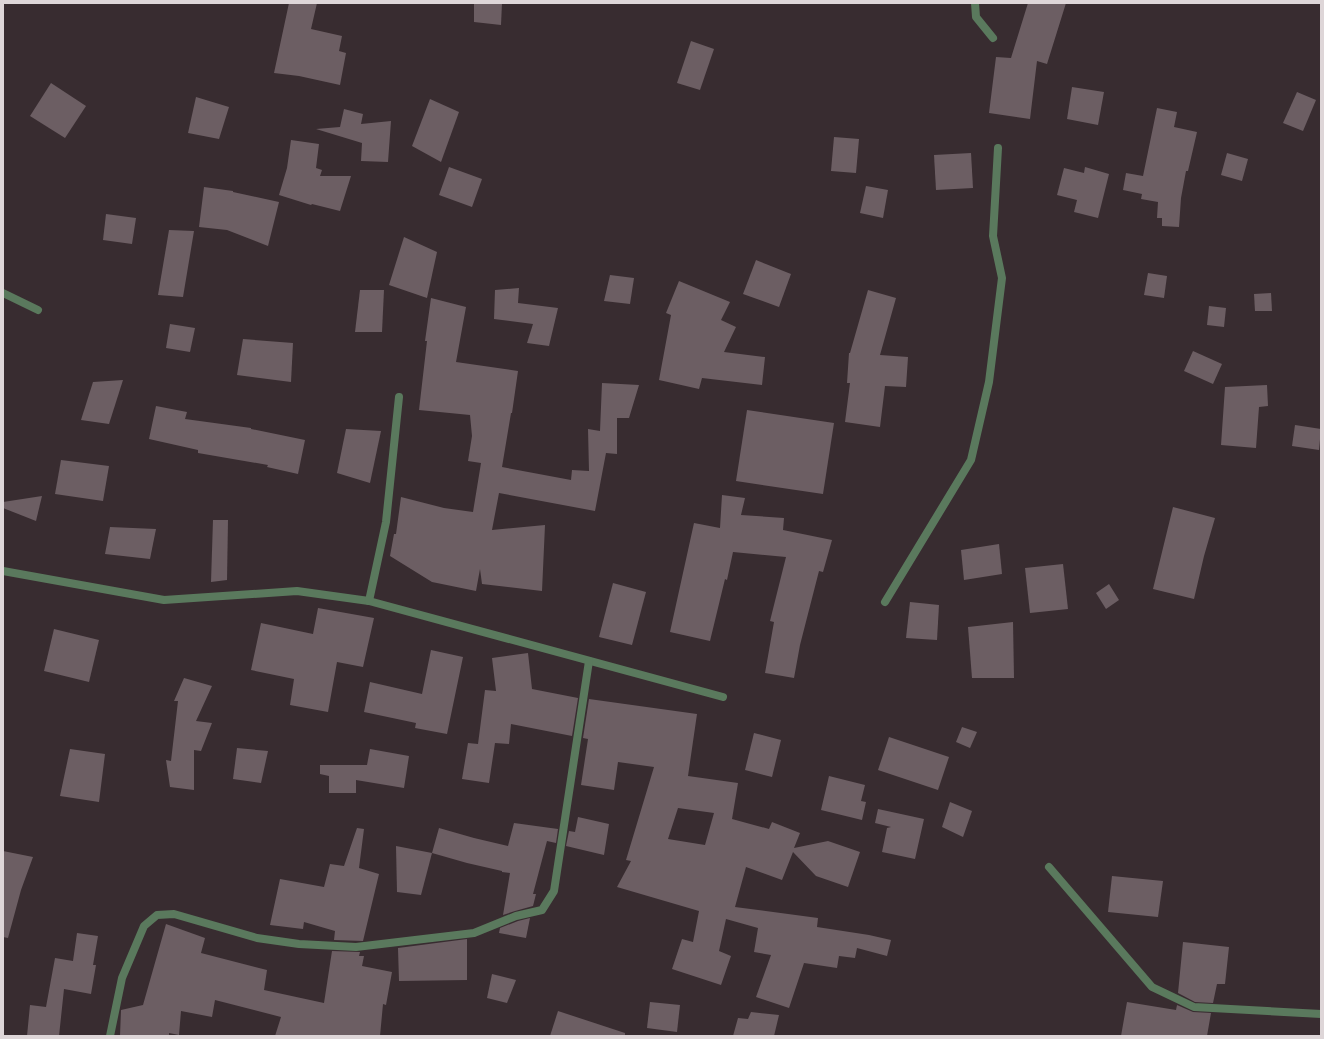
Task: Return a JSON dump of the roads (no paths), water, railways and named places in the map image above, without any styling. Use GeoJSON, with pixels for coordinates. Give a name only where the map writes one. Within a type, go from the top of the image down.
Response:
{"type":"FeatureCollection","features":[{"type":"Feature","properties":{"kind":"street"},"geometry":{"type":"LineString","coordinates":[[975,3],[976,17],[993,38]]}},
{"type":"Feature","properties":{"kind":"street"},"geometry":{"type":"LineString","coordinates":[[885,602],[971,460],[989,382],[1002,278],[993,236],[998,148]]}},
{"type":"Feature","properties":{"kind":"street"},"geometry":{"type":"LineString","coordinates":[[3,292],[38,310]]}},
{"type":"Feature","properties":{"kind":"street"},"geometry":{"type":"LineString","coordinates":[[369,601],[386,522],[398,397]]}},
{"type":"Feature","properties":{"kind":"street"},"geometry":{"type":"LineString","coordinates":[[3,571],[164,600],[297,591],[369,601],[723,697]]}},
{"type":"Feature","properties":{"kind":"street"},"geometry":{"type":"LineString","coordinates":[[110,1036],[122,978],[144,926],[157,916],[174,914],[257,938],[299,944],[356,947],[474,933],[516,916],[542,910],[554,891],[589,661]]}},
{"type":"Feature","properties":{"kind":"street"},"geometry":{"type":"LineString","coordinates":[[1049,867],[1152,987],[1194,1007],[1321,1014]]}}]}
